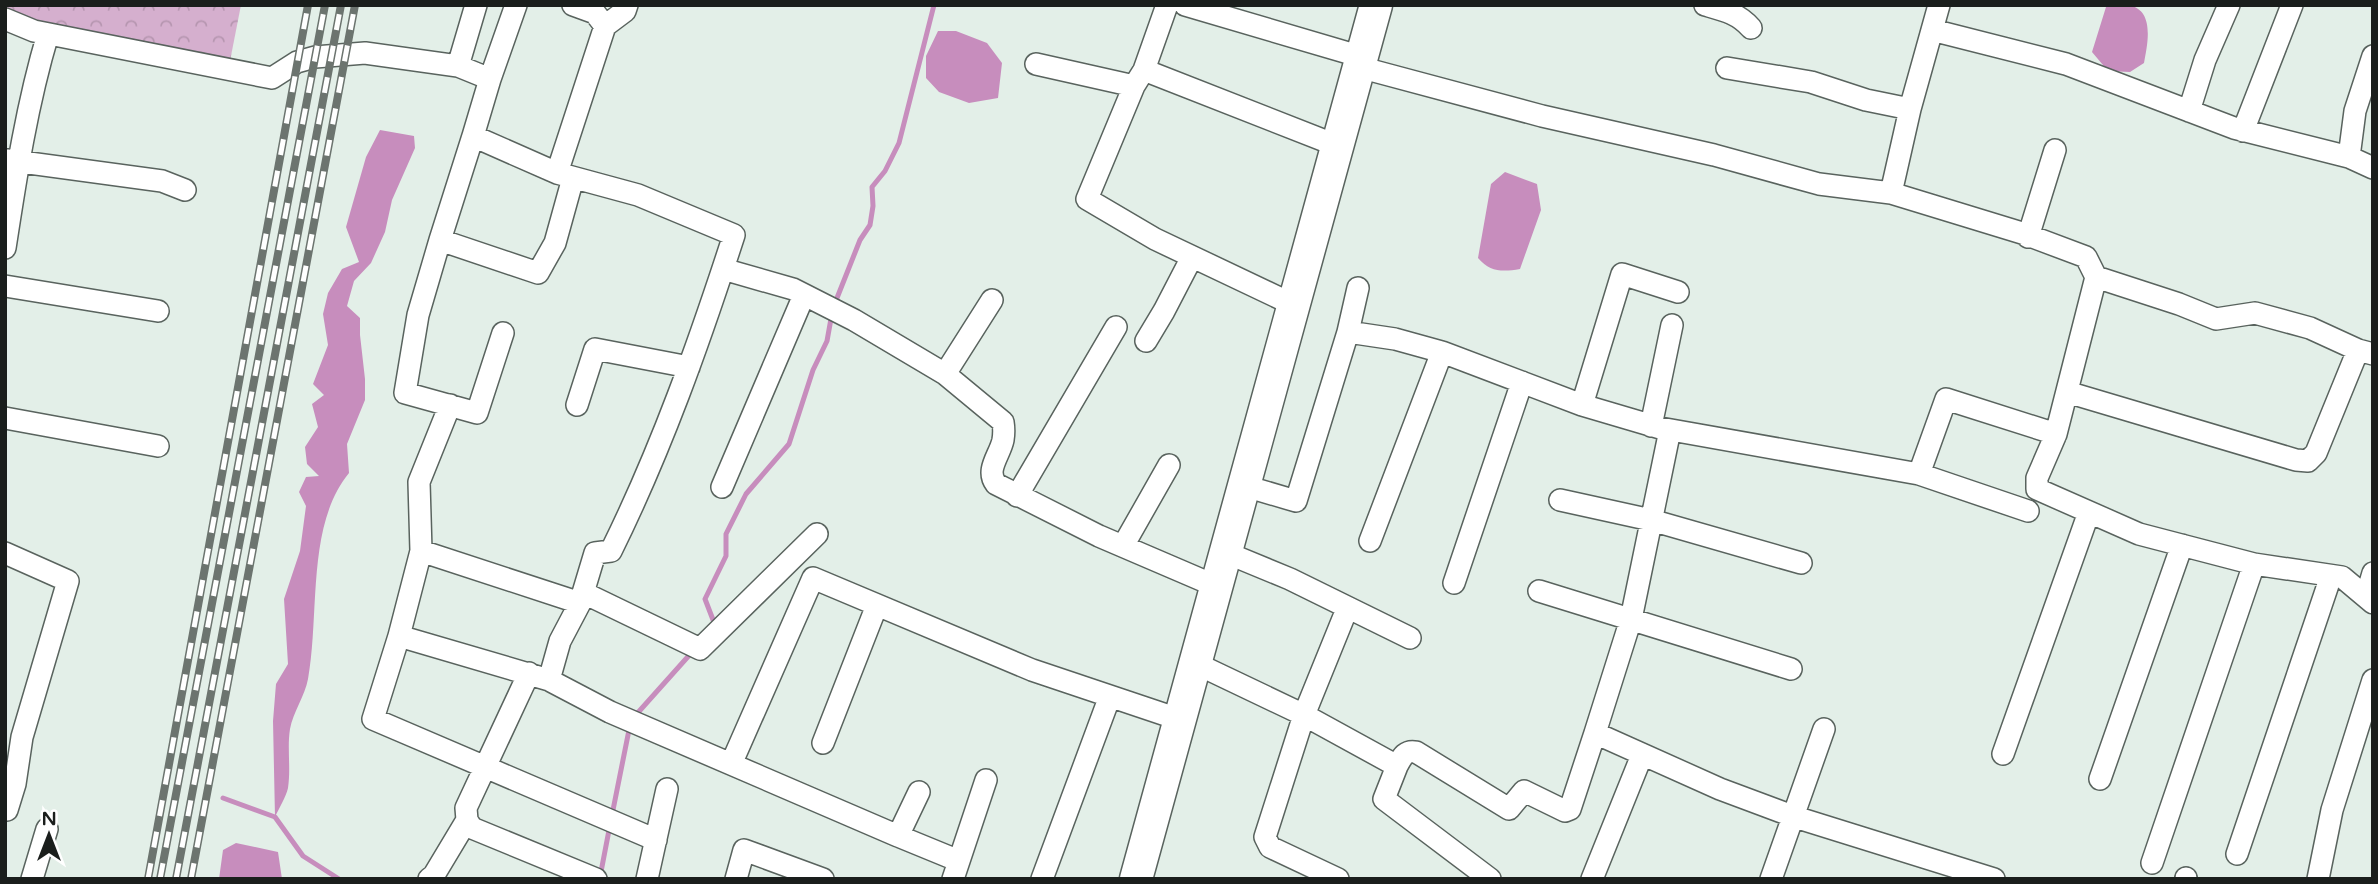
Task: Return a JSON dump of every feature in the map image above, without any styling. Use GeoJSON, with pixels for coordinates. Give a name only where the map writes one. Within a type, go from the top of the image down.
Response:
{"type":"FeatureCollection","features":[{"type":"Feature","properties":{"kind":"street"},"geometry":{"type":"LineString","coordinates":[[458,66],[475,5]]}},
{"type":"Feature","properties":{"kind":"street"},"geometry":{"type":"LineString","coordinates":[[503,333],[477,413],[405,393],[418,315],[490,79],[516,5]]}},
{"type":"Feature","properties":{"kind":"street"},"geometry":{"type":"LineString","coordinates":[[573,5],[595,13],[605,26]]}},
{"type":"Feature","properties":{"kind":"street"},"geometry":{"type":"LineString","coordinates":[[440,240],[538,273],[555,243],[565,176],[605,26],[625,11],[626,5]]}},
{"type":"Feature","properties":{"kind":"street"},"geometry":{"type":"LineString","coordinates":[[1167,5],[1087,199],[1154,239],[1294,305]]}},
{"type":"Feature","properties":{"kind":"street"},"geometry":{"type":"LineString","coordinates":[[1185,5],[1361,62],[1542,116],[1690,149],[1819,184],[1891,193],[2086,257],[2096,277],[2056,434],[2037,478],[2037,489],[2139,534],[2254,564],[2342,578],[2369,600]]}},
{"type":"Feature","properties":{"kind":"street"},"geometry":{"type":"LineString","coordinates":[[1136,879],[1376,5]]}},
{"type":"Feature","properties":{"kind":"street"},"geometry":{"type":"LineString","coordinates":[[1705,5],[1729,11],[1751,28]]}},
{"type":"Feature","properties":{"kind":"street"},"geometry":{"type":"LineString","coordinates":[[1891,193],[1910,109],[1939,5]]}},
{"type":"Feature","properties":{"kind":"street"},"geometry":{"type":"LineString","coordinates":[[2189,111],[2206,60],[2229,5]]}},
{"type":"Feature","properties":{"kind":"street"},"geometry":{"type":"LineString","coordinates":[[2243,131],[2292,5]]}},
{"type":"Feature","properties":{"kind":"street"},"geometry":{"type":"LineString","coordinates":[[5,19],[34,31],[272,78],[298,62],[316,57],[356,54],[458,66],[490,79]]}},
{"type":"Feature","properties":{"kind":"street"},"geometry":{"type":"LineString","coordinates":[[1932,30],[2066,64],[2243,131],[2348,157],[2373,168]]}},
{"type":"Feature","properties":{"kind":"street"},"geometry":{"type":"LineString","coordinates":[[5,248],[12,160],[48,34]]}},
{"type":"Feature","properties":{"kind":"street"},"geometry":{"type":"LineString","coordinates":[[2348,157],[2355,111],[2373,57]]}},
{"type":"Feature","properties":{"kind":"street"},"geometry":{"type":"LineString","coordinates":[[1036,64],[1139,78],[1338,146]]}},
{"type":"Feature","properties":{"kind":"street"},"geometry":{"type":"LineString","coordinates":[[1727,68],[1811,82],[1866,100],[1910,109]]}},
{"type":"Feature","properties":{"kind":"street"},"geometry":{"type":"LineString","coordinates":[[473,136],[565,176],[638,195],[734,235],[689,367],[643,487],[611,551],[595,553],[582,598],[560,641],[484,766],[466,808],[467,820],[472,828],[596,879]]}},
{"type":"Feature","properties":{"kind":"street"},"geometry":{"type":"LineString","coordinates":[[2028,237],[2055,150]]}},
{"type":"Feature","properties":{"kind":"street"},"geometry":{"type":"LineString","coordinates":[[12,160],[163,181],[185,191]]}},
{"type":"Feature","properties":{"kind":"street"},"geometry":{"type":"LineString","coordinates":[[1146,341],[1192,257]]}},
{"type":"Feature","properties":{"kind":"street"},"geometry":{"type":"LineString","coordinates":[[723,269],[793,289],[854,320],[945,374],[1003,422],[1003,442],[991,471],[991,478],[996,484],[1123,547],[1217,587]]}},
{"type":"Feature","properties":{"kind":"street"},"geometry":{"type":"LineString","coordinates":[[1582,405],[1622,274],[1678,292]]}},
{"type":"Feature","properties":{"kind":"street"},"geometry":{"type":"LineString","coordinates":[[2067,392],[2296,460],[2308,461],[2316,453],[2365,352],[2299,325],[2255,313],[2216,319],[2179,303],[2096,277]]}},
{"type":"Feature","properties":{"kind":"street"},"geometry":{"type":"LineString","coordinates":[[5,286],[158,311]]}},
{"type":"Feature","properties":{"kind":"street"},"geometry":{"type":"LineString","coordinates":[[1245,486],[1296,501],[1348,332],[1358,288]]}},
{"type":"Feature","properties":{"kind":"street"},"geometry":{"type":"LineString","coordinates":[[722,487],[804,295]]}},
{"type":"Feature","properties":{"kind":"street"},"geometry":{"type":"LineString","coordinates":[[945,374],[992,300]]}},
{"type":"Feature","properties":{"kind":"street"},"geometry":{"type":"LineString","coordinates":[[1490,879],[1384,799],[1397,766],[1404,753],[1409,751],[1416,752],[1507,808],[1512,808],[1524,791],[1568,811],[1572,805],[1631,619],[1651,520],[1672,326]]}},
{"type":"Feature","properties":{"kind":"street"},"geometry":{"type":"LineString","coordinates":[[1017,496],[1116,327]]}},
{"type":"Feature","properties":{"kind":"street"},"geometry":{"type":"LineString","coordinates":[[1348,332],[1395,339],[1443,352],[1582,405],[1660,428],[1919,474],[2028,511]]}},
{"type":"Feature","properties":{"kind":"street"},"geometry":{"type":"LineString","coordinates":[[577,405],[595,349],[689,367]]}},
{"type":"Feature","properties":{"kind":"street"},"geometry":{"type":"LineString","coordinates":[[1370,541],[1443,352]]}},
{"type":"Feature","properties":{"kind":"street"},"geometry":{"type":"LineString","coordinates":[[1454,583],[1522,382]]}},
{"type":"Feature","properties":{"kind":"street"},"geometry":{"type":"LineString","coordinates":[[1919,474],[1946,399],[2056,434]]}},
{"type":"Feature","properties":{"kind":"street"},"geometry":{"type":"LineString","coordinates":[[450,405],[419,482],[421,551],[399,636],[373,719],[656,840]]}},
{"type":"Feature","properties":{"kind":"street"},"geometry":{"type":"LineString","coordinates":[[5,418],[158,446]]}},
{"type":"Feature","properties":{"kind":"street"},"geometry":{"type":"LineString","coordinates":[[1123,547],[1169,465]]}},
{"type":"Feature","properties":{"kind":"street"},"geometry":{"type":"LineString","coordinates":[[1560,500],[1651,520],[1801,563]]}},
{"type":"Feature","properties":{"kind":"street"},"geometry":{"type":"LineString","coordinates":[[2003,754],[2089,512]]}},
{"type":"Feature","properties":{"kind":"street"},"geometry":{"type":"LineString","coordinates":[[421,551],[582,598],[700,649],[817,534]]}},
{"type":"Feature","properties":{"kind":"street"},"geometry":{"type":"LineString","coordinates":[[2099,779],[2182,545]]}},
{"type":"Feature","properties":{"kind":"street"},"geometry":{"type":"LineString","coordinates":[[5,553],[68,581],[22,737],[10,783],[7,810]]}},
{"type":"Feature","properties":{"kind":"street"},"geometry":{"type":"LineString","coordinates":[[1227,553],[1290,579],[1410,638]]}},
{"type":"Feature","properties":{"kind":"street"},"geometry":{"type":"LineString","coordinates":[[2152,863],[2254,564]]}},
{"type":"Feature","properties":{"kind":"street"},"geometry":{"type":"LineString","coordinates":[[2369,600],[2373,573]]}},
{"type":"Feature","properties":{"kind":"street"},"geometry":{"type":"LineString","coordinates":[[2236,854],[2331,576]]}},
{"type":"Feature","properties":{"kind":"street"},"geometry":{"type":"LineString","coordinates":[[732,762],[814,578],[1032,670],[1181,720]]}},
{"type":"Feature","properties":{"kind":"street"},"geometry":{"type":"LineString","coordinates":[[1539,591],[1791,669]]}},
{"type":"Feature","properties":{"kind":"street"},"geometry":{"type":"LineString","coordinates":[[823,743],[877,605]]}},
{"type":"Feature","properties":{"kind":"street"},"geometry":{"type":"LineString","coordinates":[[1338,879],[1270,847],[1265,837],[1266,825],[1304,715],[1347,609]]}},
{"type":"Feature","properties":{"kind":"street"},"geometry":{"type":"LineString","coordinates":[[399,636],[539,676],[610,712],[732,762],[898,836],[956,870],[986,780]]}},
{"type":"Feature","properties":{"kind":"street"},"geometry":{"type":"LineString","coordinates":[[1197,664],[1304,715],[1397,766]]}},
{"type":"Feature","properties":{"kind":"street"},"geometry":{"type":"LineString","coordinates":[[2318,879],[2332,810],[2373,680]]}},
{"type":"Feature","properties":{"kind":"street"},"geometry":{"type":"LineString","coordinates":[[1042,879],[1110,696]]}},
{"type":"Feature","properties":{"kind":"street"},"geometry":{"type":"LineString","coordinates":[[1771,879],[1824,729]]}},
{"type":"Feature","properties":{"kind":"street"},"geometry":{"type":"LineString","coordinates":[[1595,733],[1720,789],[1794,817],[1994,879]]}},
{"type":"Feature","properties":{"kind":"street"},"geometry":{"type":"LineString","coordinates":[[1592,879],[1642,755]]}},
{"type":"Feature","properties":{"kind":"street"},"geometry":{"type":"LineString","coordinates":[[647,879],[667,789]]}},
{"type":"Feature","properties":{"kind":"street"},"geometry":{"type":"LineString","coordinates":[[898,836],[919,792]]}},
{"type":"Feature","properties":{"kind":"street"},"geometry":{"type":"LineString","coordinates":[[429,879],[435,875],[467,820]]}},
{"type":"Feature","properties":{"kind":"street"},"geometry":{"type":"LineString","coordinates":[[32,879],[47,829]]}},
{"type":"Feature","properties":{"kind":"street"},"geometry":{"type":"LineString","coordinates":[[736,879],[744,850],[823,879]]}},
{"type":"Feature","properties":{"kind":"green space"},"geometry":{"type":"Polygon","coordinates":[[[5,5],[241,5],[230,61],[42,24],[5,12],[5,5]]]}},
{"type":"Feature","properties":{"kind":"shaded area"},"geometry":{"type":"Polygon","coordinates":[[[2132,6],[2144,15],[2147,23],[2148,39],[2144,63],[2130,72],[2108,71],[2092,52],[2106,7],[2132,6]]]}},
{"type":"Feature","properties":{"kind":"shaded area"},"geometry":{"type":"Polygon","coordinates":[[[938,31],[956,31],[987,43],[1002,63],[998,98],[969,103],[939,92],[926,78],[926,56],[938,31]]]}},
{"type":"Feature","properties":{"kind":"shaded area"},"geometry":{"type":"Polygon","coordinates":[[[380,130],[414,136],[415,148],[392,200],[385,232],[371,263],[354,281],[347,306],[360,318],[365,400],[347,444],[349,473],[335,494],[320,544],[308,679],[290,729],[288,788],[275,817],[273,721],[276,684],[288,664],[284,599],[300,551],[306,506],[299,492],[306,477],[319,476],[307,464],[305,447],[318,427],[312,404],[324,395],[313,384],[328,345],[323,314],[328,293],[342,269],[359,262],[346,227],[366,157],[380,130]]]}},
{"type":"Feature","properties":{"kind":"shaded area"},"geometry":{"type":"Polygon","coordinates":[[[1505,172],[1537,184],[1541,210],[1520,269],[1502,271],[1487,266],[1478,258],[1491,184],[1505,172]]]}},
{"type":"Feature","properties":{"kind":"shaded area"},"geometry":{"type":"Polygon","coordinates":[[[236,843],[278,852],[282,879],[219,879],[223,850],[236,843]]]}},
{"type":"Feature","properties":{"kind":"waterway"},"geometry":{"type":"LineString","coordinates":[[835,303],[860,240],[870,225],[872,187],[885,171],[899,143],[934,5]]}},
{"type":"Feature","properties":{"kind":"waterway"},"geometry":{"type":"LineString","coordinates":[[715,625],[705,599],[726,556],[726,534],[746,494],[789,444],[813,370],[827,341],[832,313]]}},
{"type":"Feature","properties":{"kind":"waterway"},"geometry":{"type":"LineString","coordinates":[[634,717],[693,651]]}},
{"type":"Feature","properties":{"kind":"waterway"},"geometry":{"type":"LineString","coordinates":[[612,815],[630,725]]}},
{"type":"Feature","properties":{"kind":"waterway"},"geometry":{"type":"LineString","coordinates":[[223,798],[275,817],[303,856],[339,879]]}},
{"type":"Feature","properties":{"kind":"waterway"},"geometry":{"type":"LineString","coordinates":[[600,877],[610,825]]}},
{"type":"Feature","properties":{"kind":"railway"},"geometry":{"type":"LineString","coordinates":[[148,879],[308,5]]}},
{"type":"Feature","properties":{"kind":"railway"},"geometry":{"type":"LineString","coordinates":[[160,879],[325,5]]}},
{"type":"Feature","properties":{"kind":"railway"},"geometry":{"type":"LineString","coordinates":[[176,879],[341,5]]}},
{"type":"Feature","properties":{"kind":"railway"},"geometry":{"type":"LineString","coordinates":[[191,879],[355,5]]}}]}
